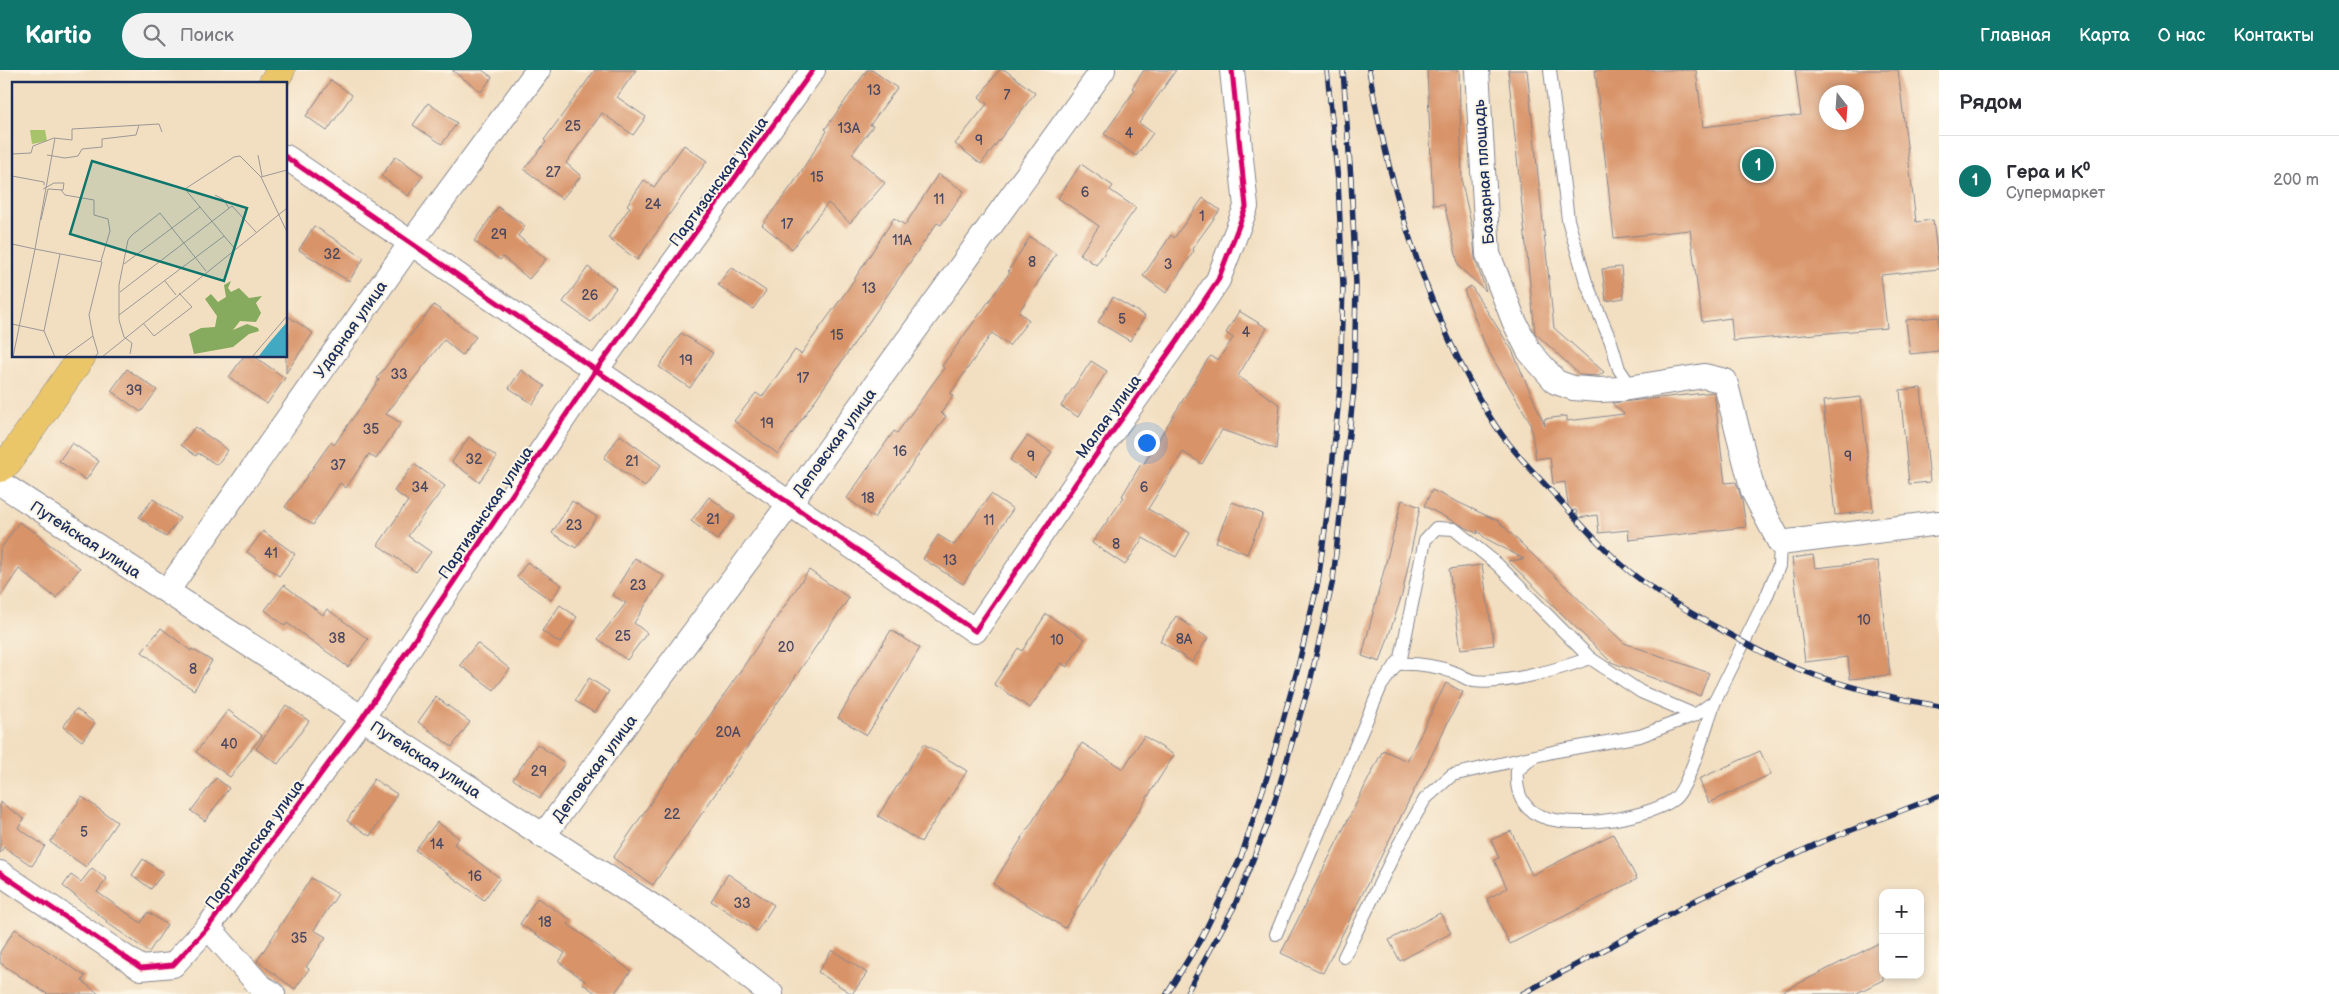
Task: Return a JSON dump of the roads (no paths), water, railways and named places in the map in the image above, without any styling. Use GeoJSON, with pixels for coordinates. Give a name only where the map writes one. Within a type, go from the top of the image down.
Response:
{"type":"FeatureCollection","features":[{"type":"Feature","properties":{"kind":"main road"},"geometry":{"type":"LineString","coordinates":[[273,82],[281,70]]}},
{"type":"Feature","properties":{"kind":"main road"},"geometry":{"type":"LineString","coordinates":[[0,468],[8,462],[81,358]]}},
{"type":"Feature","properties":{"kind":"street","name":"Ударная улица"},"geometry":{"type":"LineString","coordinates":[[167,591],[411,243],[538,70]]}},
{"type":"Feature","properties":{"kind":"street","name":"Партизанская улица"},"geometry":{"type":"LineString","coordinates":[[0,873],[142,968],[173,965],[208,927],[362,718],[596,370],[813,70]]}},
{"type":"Feature","properties":{"kind":"street","name":"Деповская улица"},"geometry":{"type":"LineString","coordinates":[[543,836],[790,503],[1104,70]]}},
{"type":"Feature","properties":{"kind":"street","name":"Малая улица"},"geometry":{"type":"LineString","coordinates":[[790,503],[975,631],[1076,483],[1178,341],[1218,280],[1246,206],[1232,70]]}},
{"type":"Feature","properties":{"kind":"street","name":"Базарная площадь"},"geometry":{"type":"LineString","coordinates":[[1477,70],[1488,254],[1514,321],[1529,351],[1556,382],[1573,388],[1599,390],[1704,376],[1725,381],[1753,491],[1780,543]]}},
{"type":"Feature","properties":{"kind":"street"},"geometry":{"type":"LineString","coordinates":[[288,158],[790,503]]}},
{"type":"Feature","properties":{"kind":"street","name":"Путейская улица"},"geometry":{"type":"LineString","coordinates":[[0,483],[692,932],[771,994]]}},
{"type":"Feature","properties":{"kind":"street"},"geometry":{"type":"LineString","coordinates":[[1780,543],[1939,523]]}},
{"type":"Feature","properties":{"kind":"street"},"geometry":{"type":"LineString","coordinates":[[208,927],[260,986],[273,994]]}},
{"type":"Feature","properties":{"kind":"lane"},"geometry":{"type":"LineString","coordinates":[[1550,70],[1568,220],[1586,282],[1611,342],[1619,370],[1631,387]]}},
{"type":"Feature","properties":{"kind":"lane"},"geometry":{"type":"LineString","coordinates":[[1276,934],[1381,686],[1401,658],[1425,540],[1436,528],[1454,529],[1497,564],[1590,658],[1641,692],[1695,715]]}},
{"type":"Feature","properties":{"kind":"lane"},"geometry":{"type":"LineString","coordinates":[[1534,756],[1517,771],[1516,782],[1520,796],[1530,810],[1543,817],[1569,822],[1619,819],[1653,811],[1676,798],[1691,773],[1715,701],[1765,600],[1779,566],[1780,543]]}},
{"type":"Feature","properties":{"kind":"lane"},"geometry":{"type":"LineString","coordinates":[[1396,664],[1429,665],[1454,672],[1473,682],[1508,680],[1567,667],[1590,658]]}},
{"type":"Feature","properties":{"kind":"lane"},"geometry":{"type":"LineString","coordinates":[[1344,957],[1398,846],[1425,799],[1452,775],[1534,756],[1640,736],[1695,715],[1715,701]]}},
{"type":"Feature","properties":{"kind":"railway"},"geometry":{"type":"LineString","coordinates":[[1167,994],[1202,937],[1241,857],[1267,777],[1298,667],[1318,582],[1329,499],[1340,386],[1343,285],[1338,181],[1327,70]]}},
{"type":"Feature","properties":{"kind":"railway"},"geometry":{"type":"LineString","coordinates":[[1186,994],[1234,907],[1270,817],[1310,682],[1333,580],[1354,388],[1356,284],[1343,70]]}},
{"type":"Feature","properties":{"kind":"railway"},"geometry":{"type":"LineString","coordinates":[[1369,70],[1388,161],[1413,250],[1429,293],[1467,377],[1490,417],[1529,467],[1590,534],[1629,571],[1650,587],[1695,615],[1780,661],[1801,670],[1869,691],[1939,706]]}},
{"type":"Feature","properties":{"kind":"railway"},"geometry":{"type":"LineString","coordinates":[[1522,994],[1700,898],[1821,842],[1939,796]]}},
{"type":"Feature","properties":{"kind":"place","name":"Гера и К⁰"},"geometry":{"type":"Point","coordinates":[1758,165]}}]}
